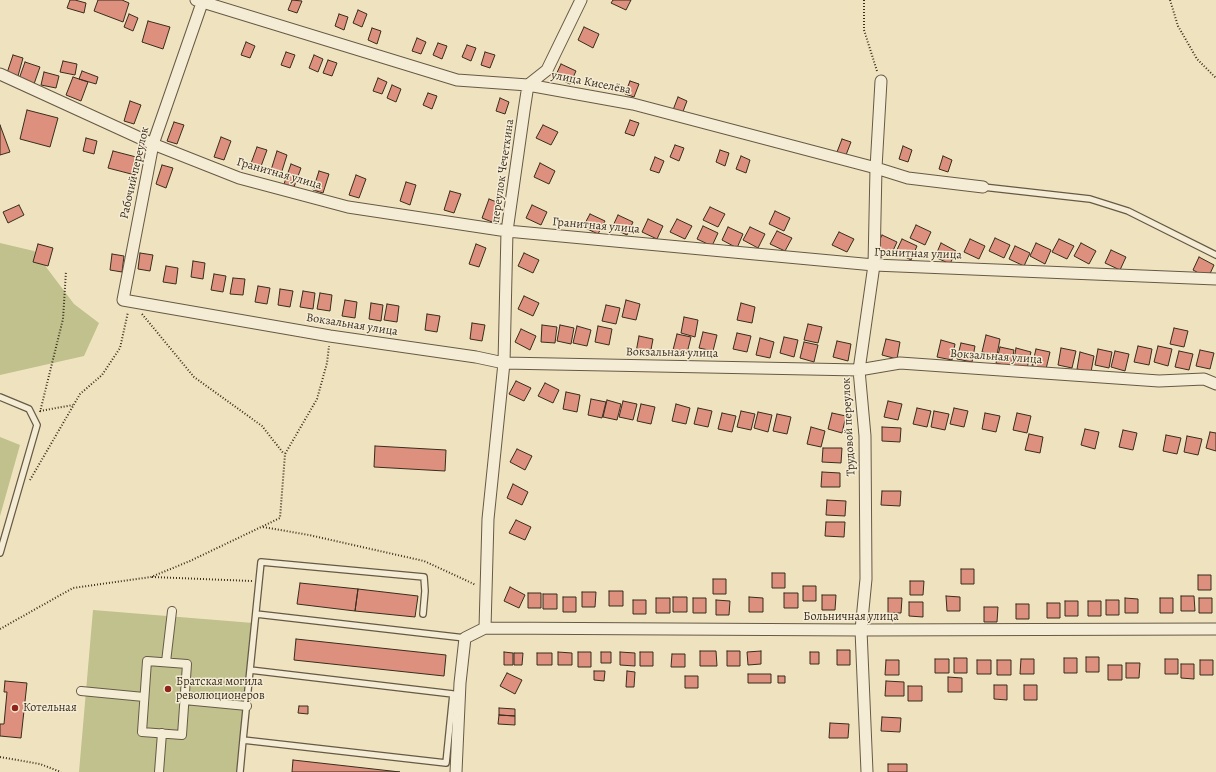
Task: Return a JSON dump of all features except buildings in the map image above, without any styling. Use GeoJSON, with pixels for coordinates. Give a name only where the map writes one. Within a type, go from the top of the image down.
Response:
{"type":"FeatureCollection","features":[{"type":"Feature","properties":{"kind":"street"},"geometry":{"type":"LineString","coordinates":[[528,84],[547,70],[581,0]]}},
{"type":"Feature","properties":{"kind":"street","name":"улица Киселёва"},"geometry":{"type":"LineString","coordinates":[[199,1],[457,80],[528,84],[633,104],[876,168],[908,178],[983,187]]}},
{"type":"Feature","properties":{"kind":"street","name":"Рабочий переулок"},"geometry":{"type":"LineString","coordinates":[[131,301],[123,300],[153,144],[199,1]]}},
{"type":"Feature","properties":{"kind":"street","name":"Гранитная улица"},"geometry":{"type":"LineString","coordinates":[[0,74],[153,144],[238,178],[348,207],[507,231],[874,265],[1216,279]]}},
{"type":"Feature","properties":{"kind":"street","name":"Трудовой переулок"},"geometry":{"type":"LineString","coordinates":[[867,772],[861,630],[866,579],[865,436],[859,370],[874,265],[876,168],[881,81]]}},
{"type":"Feature","properties":{"kind":"street","name":"переулок Чечеткина"},"geometry":{"type":"LineString","coordinates":[[485,628],[488,520],[504,363],[507,231],[528,84]]}},
{"type":"Feature","properties":{"kind":"street","name":"Вокзальная улица"},"geometry":{"type":"LineString","coordinates":[[131,301],[330,336],[504,363],[859,370],[900,363],[1158,382],[1204,380],[1216,384]]}},
{"type":"Feature","properties":{"kind":"street"},"geometry":{"type":"LineString","coordinates":[[166,662],[172,611]]}},
{"type":"Feature","properties":{"kind":"street"},"geometry":{"type":"LineString","coordinates":[[456,772],[460,683],[464,638],[485,628]]}},
{"type":"Feature","properties":{"kind":"street","name":"Больничная улица"},"geometry":{"type":"LineString","coordinates":[[485,628],[861,630],[1216,629]]}},
{"type":"Feature","properties":{"kind":"street"},"geometry":{"type":"LineString","coordinates":[[147,661],[187,664],[182,735],[142,732],[144,698],[147,661]]}},
{"type":"Feature","properties":{"kind":"street"},"geometry":{"type":"LineString","coordinates":[[81,691],[144,698]]}},
{"type":"Feature","properties":{"kind":"street"},"geometry":{"type":"LineString","coordinates":[[184,700],[247,706]]}},
{"type":"Feature","properties":{"kind":"street"},"geometry":{"type":"LineString","coordinates":[[159,772],[162,734]]}},
{"type":"Feature","properties":{"kind":"lane"},"geometry":{"type":"LineString","coordinates":[[983,187],[1090,199],[1128,211],[1216,256]]}},
{"type":"Feature","properties":{"kind":"lane"},"geometry":{"type":"LineString","coordinates":[[0,397],[29,410],[37,425],[0,553]]}},
{"type":"Feature","properties":{"kind":"lane"},"geometry":{"type":"LineString","coordinates":[[240,772],[261,562],[424,577],[425,591],[423,614]]}},
{"type":"Feature","properties":{"kind":"lane"},"geometry":{"type":"LineString","coordinates":[[256,614],[464,638]]}},
{"type":"Feature","properties":{"kind":"lane"},"geometry":{"type":"LineString","coordinates":[[243,740],[446,763],[454,694],[250,670]]}},
{"type":"Feature","properties":{"kind":"path"},"geometry":{"type":"LineString","coordinates":[[864,0],[864,30],[881,81]]}},
{"type":"Feature","properties":{"kind":"path"},"geometry":{"type":"LineString","coordinates":[[1170,0],[1178,26],[1197,59],[1216,78]]}},
{"type":"Feature","properties":{"kind":"path"},"geometry":{"type":"LineString","coordinates":[[37,425],[63,319],[66,271]]}},
{"type":"Feature","properties":{"kind":"path"},"geometry":{"type":"LineString","coordinates":[[27,486],[80,394],[102,375],[120,348],[131,301]]}},
{"type":"Feature","properties":{"kind":"path"},"geometry":{"type":"LineString","coordinates":[[131,301],[194,377],[262,426],[285,454]]}},
{"type":"Feature","properties":{"kind":"path"},"geometry":{"type":"LineString","coordinates":[[151,577],[190,561],[280,518],[285,454],[317,399],[328,363],[330,336]]}},
{"type":"Feature","properties":{"kind":"path"},"geometry":{"type":"LineString","coordinates":[[29,410],[40,411],[73,405]]}},
{"type":"Feature","properties":{"kind":"path"},"geometry":{"type":"LineString","coordinates":[[262,527],[310,534],[424,561],[486,590]]}},
{"type":"Feature","properties":{"kind":"path"},"geometry":{"type":"LineString","coordinates":[[0,629],[74,588],[151,577],[259,582]]}},
{"type":"Feature","properties":{"kind":"path"},"geometry":{"type":"LineString","coordinates":[[0,757],[40,764],[61,772]]}},
{"type":"Feature","properties":{"kind":"green space"},"geometry":{"type":"Polygon","coordinates":[[[0,243],[34,251],[74,304],[99,323],[84,356],[0,375],[0,243]]]}},
{"type":"Feature","properties":{"kind":"green space"},"geometry":{"type":"Polygon","coordinates":[[[0,437],[20,445],[0,516],[0,437]]]}},
{"type":"Feature","properties":{"kind":"green space"},"geometry":{"type":"Polygon","coordinates":[[[93,610],[253,623],[241,772],[79,772],[93,610]]]}},
{"type":"Feature","properties":{"kind":"place","name":"Братская могила революционеров"},"geometry":{"type":"Point","coordinates":[168,689]}},
{"type":"Feature","properties":{"kind":"place","name":"Котельная"},"geometry":{"type":"Point","coordinates":[15,708]}}]}
